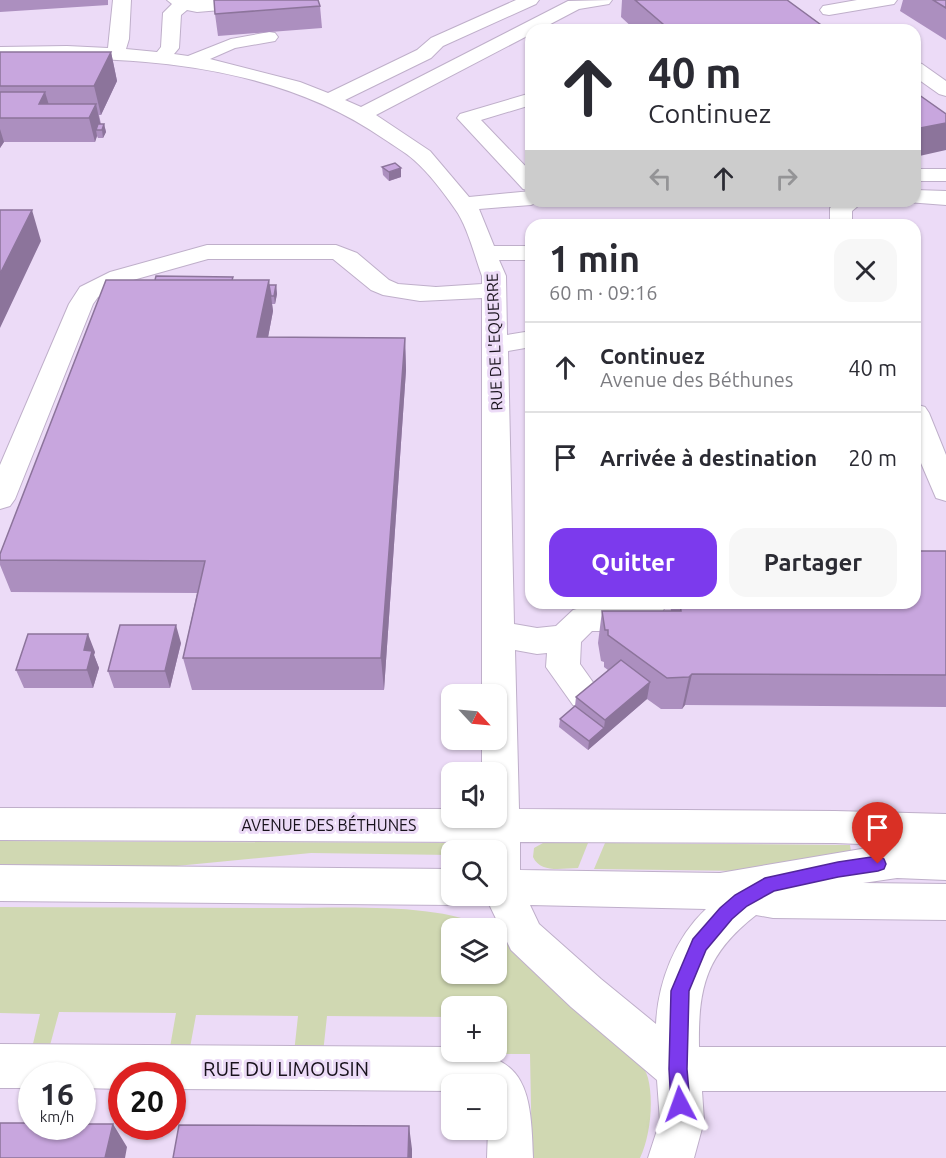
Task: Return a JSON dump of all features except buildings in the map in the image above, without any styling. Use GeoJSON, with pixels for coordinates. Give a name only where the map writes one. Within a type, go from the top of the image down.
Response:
{"type":"FeatureCollection","features":[{"type":"Feature","properties":{"kind":"street"},"geometry":{"type":"LineString","coordinates":[[116,53],[120,39],[122,0]]}},
{"type":"Feature","properties":{"kind":"street"},"geometry":{"type":"LineString","coordinates":[[161,58],[170,48],[172,13],[181,2],[196,7],[280,0]]}},
{"type":"Feature","properties":{"kind":"street"},"geometry":{"type":"LineString","coordinates":[[330,100],[424,54],[437,42],[530,0]]}},
{"type":"Feature","properties":{"kind":"street"},"geometry":{"type":"LineString","coordinates":[[537,24],[573,5],[603,0]]}},
{"type":"Feature","properties":{"kind":"street"},"geometry":{"type":"LineString","coordinates":[[822,5],[888,0]]}},
{"type":"Feature","properties":{"kind":"street"},"geometry":{"type":"LineString","coordinates":[[822,5],[850,24]]}},
{"type":"Feature","properties":{"kind":"street"},"geometry":{"type":"LineString","coordinates":[[362,115],[525,30]]}},
{"type":"Feature","properties":{"kind":"street"},"geometry":{"type":"LineString","coordinates":[[192,62],[231,42],[269,37]]}},
{"type":"Feature","properties":{"kind":"street","name":"RUE DE L'EQUERRE"},"geometry":{"type":"LineString","coordinates":[[0,53],[116,53],[192,62],[248,73],[330,100],[362,115],[399,137],[427,160],[465,204],[489,253],[495,290],[499,762]]}},
{"type":"Feature","properties":{"kind":"street"},"geometry":{"type":"LineString","coordinates":[[921,72],[946,90]]}},
{"type":"Feature","properties":{"kind":"street"},"geometry":{"type":"LineString","coordinates":[[525,101],[467,118],[525,178]]}},
{"type":"Feature","properties":{"kind":"street"},"geometry":{"type":"LineString","coordinates":[[921,175],[946,175]]}},
{"type":"Feature","properties":{"kind":"street"},"geometry":{"type":"LineString","coordinates":[[921,198],[946,198]]}},
{"type":"Feature","properties":{"kind":"street"},"geometry":{"type":"LineString","coordinates":[[465,204],[525,199]]}},
{"type":"Feature","properties":{"kind":"street"},"geometry":{"type":"LineString","coordinates":[[0,499],[81,304],[89,292],[118,277],[207,252],[336,252],[347,255],[380,285],[392,290],[437,293],[495,290]]}},
{"type":"Feature","properties":{"kind":"street"},"geometry":{"type":"LineString","coordinates":[[489,253],[525,254]]}},
{"type":"Feature","properties":{"kind":"street"},"geometry":{"type":"LineString","coordinates":[[495,343],[525,340]]}},
{"type":"Feature","properties":{"kind":"street"},"geometry":{"type":"LineString","coordinates":[[921,428],[946,491]]}},
{"type":"Feature","properties":{"kind":"street"},"geometry":{"type":"LineString","coordinates":[[498,634],[537,641],[565,638],[584,619],[640,619],[648,609]]}},
{"type":"Feature","properties":{"kind":"street"},"geometry":{"type":"LineString","coordinates":[[565,638],[563,667],[585,695]]}},
{"type":"Feature","properties":{"kind":"street","name":"AVENUE DES BÉTHUNES"},"geometry":{"type":"LineString","coordinates":[[0,824],[441,825]]}},
{"type":"Feature","properties":{"kind":"street","name":"AVENUE DES BÉTHUNES"},"geometry":{"type":"LineString","coordinates":[[507,825],[835,827],[946,831]]}},
{"type":"Feature","properties":{"kind":"street"},"geometry":{"type":"LineString","coordinates":[[507,887],[746,890],[838,869],[897,861],[946,863]]}},
{"type":"Feature","properties":{"kind":"street"},"geometry":{"type":"LineString","coordinates":[[0,883],[441,887]]}},
{"type":"Feature","properties":{"kind":"street"},"geometry":{"type":"LineString","coordinates":[[746,890],[773,900],[946,902]]}},
{"type":"Feature","properties":{"kind":"street"},"geometry":{"type":"LineString","coordinates":[[671,1158],[682,1121],[678,1069],[680,991],[699,945],[746,890]]}},
{"type":"Feature","properties":{"kind":"street"},"geometry":{"type":"LineString","coordinates":[[507,902],[525,937],[586,993],[678,1069],[946,1069]]}},
{"type":"Feature","properties":{"kind":"street","name":"RUE DU LIMOUSIN"},"geometry":{"type":"LineString","coordinates":[[0,1066],[441,1079]]}},
{"type":"Feature","properties":{"kind":"street"},"geometry":{"type":"LineString","coordinates":[[507,1101],[510,1158]]}},
{"type":"Feature","properties":{"kind":"green space"},"geometry":{"type":"Polygon","coordinates":[[[0,841],[441,843],[441,855],[311,853],[166,867],[0,866],[0,841]]]}},
{"type":"Feature","properties":{"kind":"green space"},"geometry":{"type":"Polygon","coordinates":[[[543,843],[588,843],[578,868],[559,869],[541,866],[533,857],[534,848],[543,843]]]}},
{"type":"Feature","properties":{"kind":"green space"},"geometry":{"type":"Polygon","coordinates":[[[605,843],[850,845],[852,856],[745,871],[594,869],[605,843]]]}},
{"type":"Feature","properties":{"kind":"green space"},"geometry":{"type":"Polygon","coordinates":[[[0,907],[380,908],[440,913],[462,918],[441,918],[441,984],[507,984],[507,944],[627,1047],[645,1070],[648,1078],[651,1098],[650,1119],[640,1158],[532,1158],[530,1054],[507,1054],[507,996],[441,996],[441,1017],[327,1016],[323,1053],[294,1053],[298,1016],[196,1015],[189,1053],[169,1053],[176,1013],[59,1012],[49,1049],[32,1048],[40,1014],[0,1013],[0,907]]]}},
{"type":"Feature","properties":{"kind":"route"},"geometry":{"type":"LineString","coordinates":[[680,1104],[678,1069],[680,991],[699,945],[726,914],[741,901],[771,884],[838,869],[878,864]]}}]}
